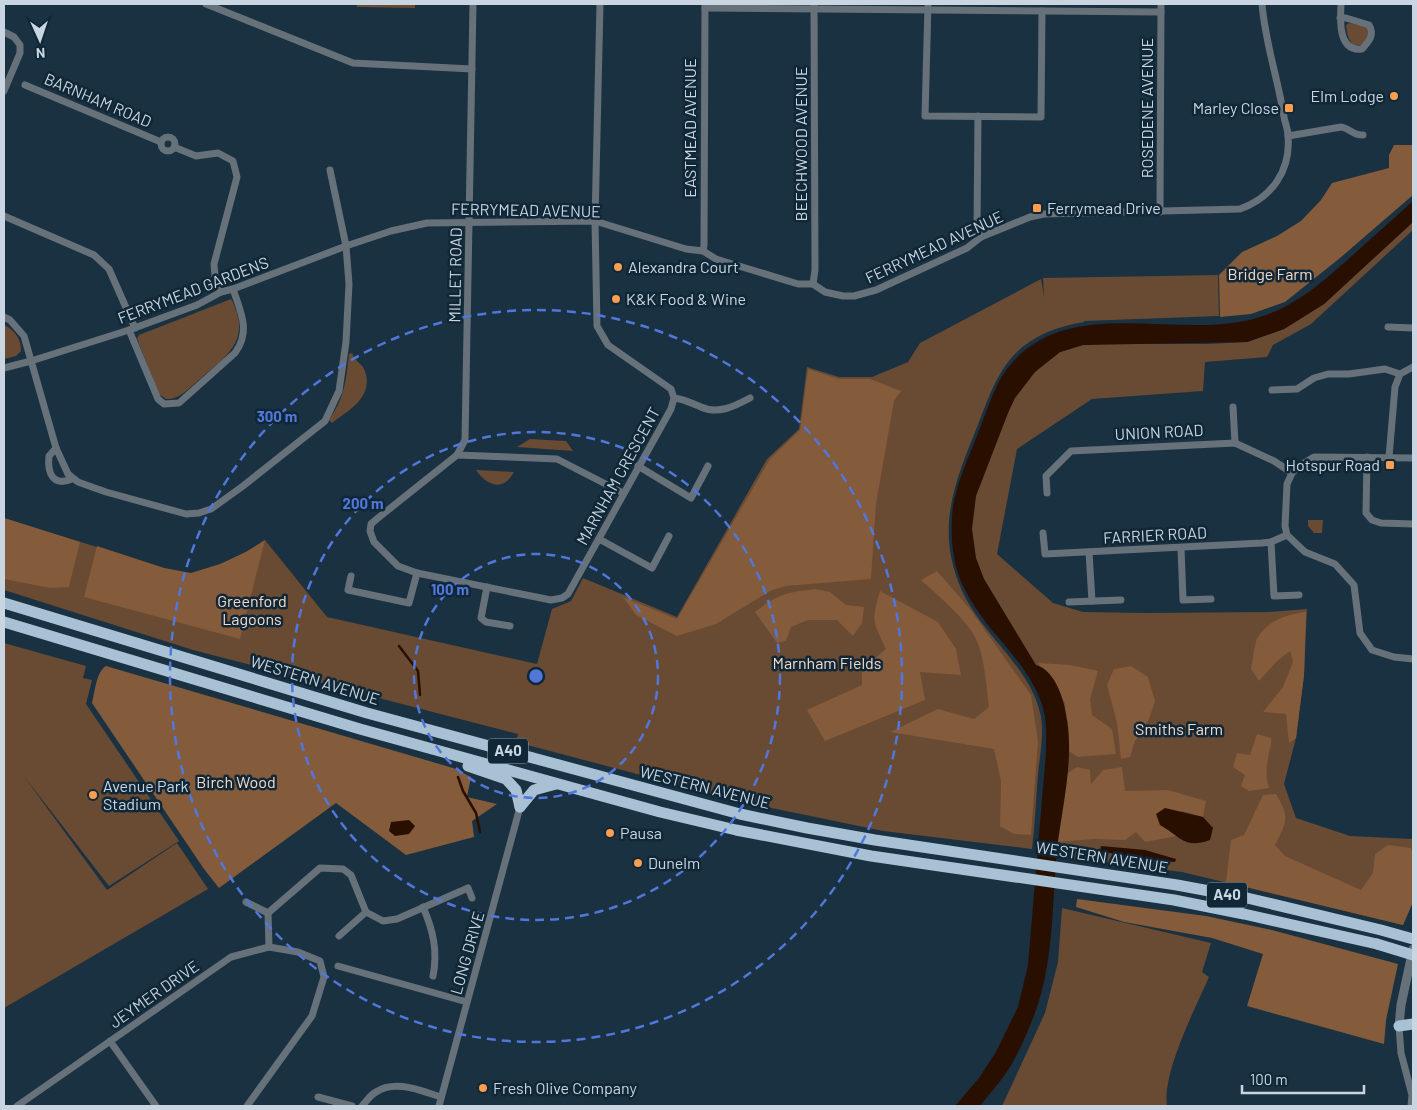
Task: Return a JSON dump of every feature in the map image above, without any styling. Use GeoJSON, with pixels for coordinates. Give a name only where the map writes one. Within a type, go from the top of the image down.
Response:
{"type":"FeatureCollection","features":[{"type":"Feature","properties":{"kind":"highway","name":"WESTERN AVENUE"},"geometry":{"type":"LineString","coordinates":[[4,603],[368,713],[740,814],[876,840],[1177,885],[1238,897],[1413,939]]}},
{"type":"Feature","properties":{"kind":"highway","name":"WESTERN AVENUE"},"geometry":{"type":"LineString","coordinates":[[4,622],[360,730],[670,814],[810,845],[1174,900],[1377,944],[1413,955]]}},
{"type":"Feature","properties":{"kind":"highway"},"geometry":{"type":"LineString","coordinates":[[360,730],[506,779],[516,790],[520,807]]}},
{"type":"Feature","properties":{"kind":"highway"},"geometry":{"type":"LineString","coordinates":[[520,807],[534,790],[558,783]]}},
{"type":"Feature","properties":{"kind":"highway"},"geometry":{"type":"LineString","coordinates":[[1399,1026],[1413,1024]]}},
{"type":"Feature","properties":{"kind":"street"},"geometry":{"type":"LineString","coordinates":[[206,4],[353,64],[472,69]]}},
{"type":"Feature","properties":{"kind":"street","name":"MILLET ROAD"},"geometry":{"type":"LineString","coordinates":[[457,455],[465,440],[466,428],[473,4]]}},
{"type":"Feature","properties":{"kind":"street","name":"MARNHAM CRESCENT"},"geometry":{"type":"LineString","coordinates":[[457,455],[371,524],[370,531],[374,542],[398,566],[417,573],[551,600],[562,598],[568,594],[671,408],[674,398],[671,390],[608,345],[597,326],[595,221],[600,4]]}},
{"type":"Feature","properties":{"kind":"street","name":"ROSEDENE AVENUE"},"geometry":{"type":"LineString","coordinates":[[1160,212],[1161,4]]}},
{"type":"Feature","properties":{"kind":"street","name":"FERRYMEAD AVENUE"},"geometry":{"type":"LineString","coordinates":[[391,231],[427,223],[595,221],[686,249],[703,251],[716,259],[798,284],[813,284],[825,292],[843,296],[865,294],[967,248],[981,237],[1030,217],[1044,214],[1230,211],[1240,209],[1266,196],[1280,179],[1286,160],[1288,136],[1284,108],[1268,41],[1262,4]]}},
{"type":"Feature","properties":{"kind":"street"},"geometry":{"type":"LineString","coordinates":[[1340,18],[1368,24],[1372,30],[1372,35],[1362,49],[1355,50],[1349,47],[1344,40],[1340,18],[1341,4]]}},
{"type":"Feature","properties":{"kind":"street"},"geometry":{"type":"LineString","coordinates":[[705,6],[928,7],[1042,11],[1161,12]]}},
{"type":"Feature","properties":{"kind":"street","name":"EASTMEAD AVENUE"},"geometry":{"type":"LineString","coordinates":[[703,251],[705,6]]}},
{"type":"Feature","properties":{"kind":"street","name":"BEECHWOOD AVENUE"},"geometry":{"type":"LineString","coordinates":[[813,284],[814,6]]}},
{"type":"Feature","properties":{"kind":"street"},"geometry":{"type":"LineString","coordinates":[[928,7],[926,116],[1041,117],[1042,11]]}},
{"type":"Feature","properties":{"kind":"street"},"geometry":{"type":"LineString","coordinates":[[4,32],[14,37],[20,45],[20,53],[4,91]]}},
{"type":"Feature","properties":{"kind":"street","name":"BARNHAM ROAD"},"geometry":{"type":"LineString","coordinates":[[25,85],[161,142],[161,147],[166,151],[171,151],[174,147],[196,156],[218,153],[234,161],[237,177],[214,264],[215,276],[221,292]]}},
{"type":"Feature","properties":{"kind":"street"},"geometry":{"type":"LineString","coordinates":[[978,116],[978,228],[981,237]]}},
{"type":"Feature","properties":{"kind":"street"},"geometry":{"type":"LineString","coordinates":[[1288,136],[1341,127],[1355,134],[1363,135]]}},
{"type":"Feature","properties":{"kind":"street"},"geometry":{"type":"LineString","coordinates":[[4,317],[10,320],[24,336],[56,448],[72,479],[106,492],[186,514],[199,513],[211,509],[325,421],[339,391],[346,342],[349,284],[346,246],[330,170]]}},
{"type":"Feature","properties":{"kind":"street"},"geometry":{"type":"LineString","coordinates":[[4,216],[94,255],[109,270],[158,399],[164,404],[178,402],[235,353],[240,346],[244,334],[243,316],[233,289]]}},
{"type":"Feature","properties":{"kind":"street","name":"FERRYMEAD GARDENS"},"geometry":{"type":"LineString","coordinates":[[4,368],[132,329],[197,305],[221,292],[391,231]]}},
{"type":"Feature","properties":{"kind":"street"},"geometry":{"type":"LineString","coordinates":[[1388,328],[1413,328]]}},
{"type":"Feature","properties":{"kind":"street"},"geometry":{"type":"LineString","coordinates":[[1389,457],[1395,387],[1400,374],[1413,367]]}},
{"type":"Feature","properties":{"kind":"street"},"geometry":{"type":"LineString","coordinates":[[1272,390],[1297,389],[1314,378],[1328,374],[1349,374],[1386,369],[1400,374]]}},
{"type":"Feature","properties":{"kind":"street"},"geometry":{"type":"LineString","coordinates":[[674,398],[684,399],[702,408],[716,410],[732,408],[750,398]]}},
{"type":"Feature","properties":{"kind":"street"},"geometry":{"type":"LineString","coordinates":[[1233,407],[1236,443]]}},
{"type":"Feature","properties":{"kind":"street","name":"UNION ROAD"},"geometry":{"type":"LineString","coordinates":[[1047,493],[1046,476],[1071,451],[1236,443],[1274,461],[1292,473]]}},
{"type":"Feature","properties":{"kind":"street"},"geometry":{"type":"LineString","coordinates":[[56,448],[49,456],[49,470],[53,477],[60,482],[72,479]]}},
{"type":"Feature","properties":{"kind":"street"},"geometry":{"type":"LineString","coordinates":[[457,455],[557,459],[623,493]]}},
{"type":"Feature","properties":{"kind":"street"},"geometry":{"type":"LineString","coordinates":[[1413,458],[1314,457],[1292,473],[1287,484],[1285,526],[1286,535],[1306,552],[1335,564],[1354,585],[1360,633],[1372,650],[1394,657],[1413,659]]}},
{"type":"Feature","properties":{"kind":"street"},"geometry":{"type":"LineString","coordinates":[[1368,457],[1366,513],[1372,520],[1381,523],[1413,524]]}},
{"type":"Feature","properties":{"kind":"street"},"geometry":{"type":"LineString","coordinates":[[638,466],[691,498],[708,466]]}},
{"type":"Feature","properties":{"kind":"street","name":"FARRIER ROAD"},"geometry":{"type":"LineString","coordinates":[[1043,533],[1044,554],[1271,542],[1286,535]]}},
{"type":"Feature","properties":{"kind":"street"},"geometry":{"type":"LineString","coordinates":[[598,539],[652,568],[669,536]]}},
{"type":"Feature","properties":{"kind":"street"},"geometry":{"type":"LineString","coordinates":[[1271,542],[1274,596],[1299,595]]}},
{"type":"Feature","properties":{"kind":"street"},"geometry":{"type":"LineString","coordinates":[[1181,548],[1183,600],[1211,599]]}},
{"type":"Feature","properties":{"kind":"street"},"geometry":{"type":"LineString","coordinates":[[1089,552],[1092,601]]}},
{"type":"Feature","properties":{"kind":"street"},"geometry":{"type":"LineString","coordinates":[[351,576],[348,590],[409,604],[417,573]]}},
{"type":"Feature","properties":{"kind":"street"},"geometry":{"type":"LineString","coordinates":[[487,587],[481,618],[486,622],[510,626]]}},
{"type":"Feature","properties":{"kind":"street"},"geometry":{"type":"LineString","coordinates":[[1069,602],[1121,600]]}},
{"type":"Feature","properties":{"kind":"street","name":"LONG DRIVE"},"geometry":{"type":"LineString","coordinates":[[439,1106],[520,807]]}},
{"type":"Feature","properties":{"kind":"street"},"geometry":{"type":"LineString","coordinates":[[268,913],[320,868],[343,869],[351,875],[366,912],[383,921],[397,919],[423,906],[468,888],[472,898]]}},
{"type":"Feature","properties":{"kind":"street"},"geometry":{"type":"LineString","coordinates":[[246,902],[268,913]]}},
{"type":"Feature","properties":{"kind":"street"},"geometry":{"type":"LineString","coordinates":[[423,906],[432,926],[435,942],[436,963],[433,976]]}},
{"type":"Feature","properties":{"kind":"street"},"geometry":{"type":"LineString","coordinates":[[339,936],[366,912]]}},
{"type":"Feature","properties":{"kind":"street"},"geometry":{"type":"LineString","coordinates":[[268,913],[269,947]]}},
{"type":"Feature","properties":{"kind":"street","name":"JEYMER DRIVE"},"geometry":{"type":"LineString","coordinates":[[17,1106],[231,957],[269,947],[298,952],[320,961],[324,977],[312,1016],[247,1106]]}},
{"type":"Feature","properties":{"kind":"street"},"geometry":{"type":"LineString","coordinates":[[1411,1106],[1412,1095],[1401,1053],[1399,1026],[1401,1005],[1413,949]]}},
{"type":"Feature","properties":{"kind":"street"},"geometry":{"type":"LineString","coordinates":[[338,966],[468,1002]]}},
{"type":"Feature","properties":{"kind":"street"},"geometry":{"type":"LineString","coordinates":[[110,1041],[156,1106]]}},
{"type":"Feature","properties":{"kind":"street"},"geometry":{"type":"LineString","coordinates":[[362,1106],[375,1092],[387,1087],[398,1086],[441,1096]]}},
{"type":"Feature","properties":{"kind":"street"},"geometry":{"type":"LineString","coordinates":[[318,1096],[352,1106]]}},
{"type":"Feature","properties":{"kind":"green space"},"geometry":{"type":"Polygon","coordinates":[[[357,4],[415,4],[415,8],[357,7],[357,4]]]}},
{"type":"Feature","properties":{"kind":"green space"},"geometry":{"type":"Polygon","coordinates":[[[1349,23],[1367,27],[1367,38],[1360,45],[1356,46],[1352,43],[1348,36],[1346,25],[1349,23]]]}},
{"type":"Feature","properties":{"kind":"green space","name":"Bridge Farm"},"geometry":{"type":"Polygon","coordinates":[[[1394,145],[1413,145],[1413,195],[1340,258],[1285,302],[1251,314],[1220,317],[1219,275],[1242,252],[1277,236],[1301,221],[1321,200],[1332,183],[1389,168],[1389,155],[1394,145]]]}},
{"type":"Feature","properties":{"kind":"green space","name":"Smiths Farm"},"geometry":{"type":"Polygon","coordinates":[[[1413,222],[1413,230],[1311,324],[1273,345],[1267,357],[1205,362],[1203,391],[1092,399],[1017,449],[997,554],[1053,603],[1083,612],[1269,612],[1307,609],[1304,675],[1296,738],[1284,784],[1296,818],[1350,836],[1413,839],[1412,904],[1403,925],[1182,872],[1053,856],[1064,762],[1032,662],[975,565],[970,512],[1002,417],[1029,376],[1060,352],[1083,345],[1099,344],[1247,342],[1284,329],[1324,304],[1413,222]]]}},
{"type":"Feature","properties":{"kind":"green space","name":"Marnham Fields"},"geometry":{"type":"Polygon","coordinates":[[[1218,275],[1219,316],[1084,321],[1045,333],[1020,349],[1007,363],[993,387],[956,483],[951,503],[949,543],[960,586],[979,619],[1027,681],[1041,717],[1042,738],[1032,849],[883,831],[743,802],[516,742],[518,734],[193,650],[4,590],[4,518],[185,573],[201,571],[221,564],[239,556],[265,540],[327,617],[537,664],[552,609],[571,601],[583,578],[677,617],[767,459],[799,429],[807,367],[839,377],[872,377],[908,362],[920,343],[1041,279],[1044,296],[1043,278],[1218,275]]]}},
{"type":"Feature","properties":{"kind":"green space"},"geometry":{"type":"Polygon","coordinates":[[[231,299],[239,324],[235,343],[230,351],[185,392],[171,399],[166,399],[159,394],[137,339],[139,335],[231,299]]]}},
{"type":"Feature","properties":{"kind":"green space"},"geometry":{"type":"Polygon","coordinates":[[[4,325],[17,335],[21,351],[16,356],[4,359],[4,325]]]}},
{"type":"Feature","properties":{"kind":"green space"},"geometry":{"type":"Polygon","coordinates":[[[352,353],[365,371],[366,388],[358,402],[332,423],[329,420],[342,396],[349,354],[352,353]]]}},
{"type":"Feature","properties":{"kind":"green space"},"geometry":{"type":"Polygon","coordinates":[[[808,369],[839,379],[870,379],[901,391],[894,401],[876,504],[871,579],[786,586],[770,591],[716,624],[677,636],[636,615],[623,597],[677,619],[770,459],[800,430],[808,369]]]}},
{"type":"Feature","properties":{"kind":"green space"},"geometry":{"type":"Polygon","coordinates":[[[530,439],[566,441],[573,451],[517,447],[530,439]]]}},
{"type":"Feature","properties":{"kind":"green space"},"geometry":{"type":"Polygon","coordinates":[[[476,470],[514,472],[505,482],[495,484],[485,480],[476,470]]]}},
{"type":"Feature","properties":{"kind":"green space"},"geometry":{"type":"Polygon","coordinates":[[[4,518],[80,542],[69,587],[50,588],[4,579],[4,518]]]}},
{"type":"Feature","properties":{"kind":"green space"},"geometry":{"type":"Polygon","coordinates":[[[1308,520],[1323,520],[1322,533],[1314,533],[1308,526],[1308,520]]]}},
{"type":"Feature","properties":{"kind":"green space"},"geometry":{"type":"Polygon","coordinates":[[[265,540],[240,639],[84,597],[97,546],[164,568],[191,573],[220,564],[246,552],[265,540]]]}},
{"type":"Feature","properties":{"kind":"green space"},"geometry":{"type":"Polygon","coordinates":[[[937,571],[970,609],[1031,695],[1038,741],[1031,835],[1014,834],[1000,826],[1001,781],[994,749],[890,732],[938,709],[974,719],[989,707],[983,663],[976,639],[959,615],[921,580],[937,571]]]}},
{"type":"Feature","properties":{"kind":"green space"},"geometry":{"type":"Polygon","coordinates":[[[815,589],[830,592],[846,605],[864,607],[862,623],[853,636],[837,620],[808,620],[791,627],[786,641],[777,643],[755,612],[777,597],[815,589]]]}},
{"type":"Feature","properties":{"kind":"green space"},"geometry":{"type":"Polygon","coordinates":[[[880,591],[938,622],[956,649],[961,675],[920,672],[925,700],[825,741],[807,710],[862,685],[862,669],[886,649],[875,621],[875,609],[880,591]]]}},
{"type":"Feature","properties":{"kind":"green space"},"geometry":{"type":"Polygon","coordinates":[[[1306,612],[1304,675],[1296,738],[1289,743],[1286,714],[1263,712],[1283,687],[1293,662],[1290,651],[1276,662],[1259,681],[1251,669],[1256,643],[1262,631],[1279,619],[1292,614],[1306,612]]]}},
{"type":"Feature","properties":{"kind":"green space"},"geometry":{"type":"Polygon","coordinates":[[[4,643],[86,666],[83,678],[92,680],[86,704],[179,841],[109,886],[23,775],[107,890],[177,843],[208,889],[4,1008],[4,643]]]}},
{"type":"Feature","properties":{"kind":"green space"},"geometry":{"type":"Polygon","coordinates":[[[1038,663],[1071,665],[1098,671],[1090,699],[1092,715],[1112,729],[1116,754],[1078,757],[1067,750],[1065,703],[1038,663]]]}},
{"type":"Feature","properties":{"kind":"green space","name":"Birch Wood"},"geometry":{"type":"Polygon","coordinates":[[[106,666],[453,768],[471,777],[467,797],[497,804],[472,821],[474,837],[406,855],[336,803],[219,888],[204,869],[92,703],[98,677],[106,666]]]}},
{"type":"Feature","properties":{"kind":"green space"},"geometry":{"type":"Polygon","coordinates":[[[1131,666],[1148,677],[1155,701],[1149,719],[1135,741],[1130,757],[1121,759],[1117,723],[1107,685],[1114,669],[1131,666]]]}},
{"type":"Feature","properties":{"kind":"green space"},"geometry":{"type":"Polygon","coordinates":[[[1257,734],[1271,738],[1267,770],[1269,788],[1249,791],[1241,786],[1245,775],[1233,767],[1237,753],[1250,755],[1257,734]]]}},
{"type":"Feature","properties":{"kind":"green space"},"geometry":{"type":"Polygon","coordinates":[[[1077,767],[1090,770],[1091,784],[1103,770],[1122,767],[1125,791],[1168,790],[1206,801],[1203,817],[1182,811],[1160,825],[1177,836],[1145,842],[1136,832],[1125,840],[1094,839],[1057,842],[1065,775],[1077,767]]]}},
{"type":"Feature","properties":{"kind":"green space"},"geometry":{"type":"Polygon","coordinates":[[[1276,794],[1285,814],[1285,819],[1275,845],[1285,856],[1361,890],[1373,873],[1375,854],[1388,845],[1411,848],[1413,855],[1412,904],[1403,925],[1226,882],[1231,840],[1244,835],[1263,795],[1276,794]]]}},
{"type":"Feature","properties":{"kind":"green space"},"geometry":{"type":"Polygon","coordinates":[[[1077,899],[1206,916],[1272,930],[1398,964],[1386,1020],[1384,1044],[1247,1006],[1263,954],[1212,938],[1124,922],[1076,907],[1077,899]]]}},
{"type":"Feature","properties":{"kind":"green space"},"geometry":{"type":"Polygon","coordinates":[[[1062,908],[1211,943],[1202,972],[1209,977],[1174,1059],[1169,1076],[1167,1106],[1002,1106],[1045,1013],[1058,962],[1062,908]]]}},
{"type":"Feature","properties":{"kind":"shaded area"},"geometry":{"type":"Polygon","coordinates":[[[1413,201],[1413,222],[1324,304],[1284,329],[1247,342],[1083,345],[1060,352],[1035,372],[1015,398],[976,496],[972,529],[976,558],[984,579],[1036,665],[1048,672],[1060,692],[1065,707],[1068,731],[1067,782],[1057,850],[1050,947],[1038,1004],[1024,1040],[1011,1066],[1000,1082],[980,1106],[955,1106],[979,1078],[996,1052],[1018,1007],[1028,965],[1046,752],[1046,730],[1040,698],[1012,653],[974,605],[960,578],[953,550],[952,517],[956,494],[964,468],[998,384],[1010,365],[1035,343],[1064,330],[1096,324],[1198,325],[1232,323],[1276,311],[1300,298],[1322,281],[1413,201]]]}},
{"type":"Feature","properties":{"kind":"shaded area"},"geometry":{"type":"Polygon","coordinates":[[[1165,808],[1203,817],[1213,828],[1210,840],[1194,843],[1188,842],[1160,825],[1156,814],[1165,808]]]}},
{"type":"Feature","properties":{"kind":"shaded area"},"geometry":{"type":"Polygon","coordinates":[[[409,820],[415,826],[409,834],[395,836],[389,831],[391,822],[409,820]]]}},
{"type":"Feature","properties":{"kind":"shaded area"},"geometry":{"type":"Polygon","coordinates":[[[1101,846],[1145,850],[1176,859],[1175,862],[1137,859],[1100,851],[1101,846]]]}},
{"type":"Feature","properties":{"kind":"waterway"},"geometry":{"type":"LineString","coordinates":[[399,646],[418,671],[420,695]]}},
{"type":"Feature","properties":{"kind":"waterway"},"geometry":{"type":"LineString","coordinates":[[458,777],[463,791],[476,813],[480,832]]}},
{"type":"Feature","properties":{"kind":"place","name":"Elm Lodge"},"geometry":{"type":"Point","coordinates":[1394,96]}},
{"type":"Feature","properties":{"kind":"place","name":"Marley Close"},"geometry":{"type":"Point","coordinates":[1289,108]}},
{"type":"Feature","properties":{"kind":"place","name":"Ferrymead Drive"},"geometry":{"type":"Point","coordinates":[1037,208]}},
{"type":"Feature","properties":{"kind":"place","name":"Alexandra Court"},"geometry":{"type":"Point","coordinates":[618,267]}},
{"type":"Feature","properties":{"kind":"place","name":"K&K Food & Wine"},"geometry":{"type":"Point","coordinates":[616,299]}},
{"type":"Feature","properties":{"kind":"place","name":"Hotspur Road"},"geometry":{"type":"Point","coordinates":[1390,465]}},
{"type":"Feature","properties":{"kind":"place","name":"Avenue Park Stadium"},"geometry":{"type":"Point","coordinates":[93,795]}},
{"type":"Feature","properties":{"kind":"place","name":"Pausa"},"geometry":{"type":"Point","coordinates":[610,833]}},
{"type":"Feature","properties":{"kind":"place","name":"Dunelm"},"geometry":{"type":"Point","coordinates":[638,863]}},
{"type":"Feature","properties":{"kind":"place","name":"Fresh Olive Company"},"geometry":{"type":"Point","coordinates":[483,1088]}},
{"type":"Feature","properties":{"kind":"park label","name":"Greenford Lagoons"},"geometry":{"type":"Point","coordinates":[252,610]}}]}
